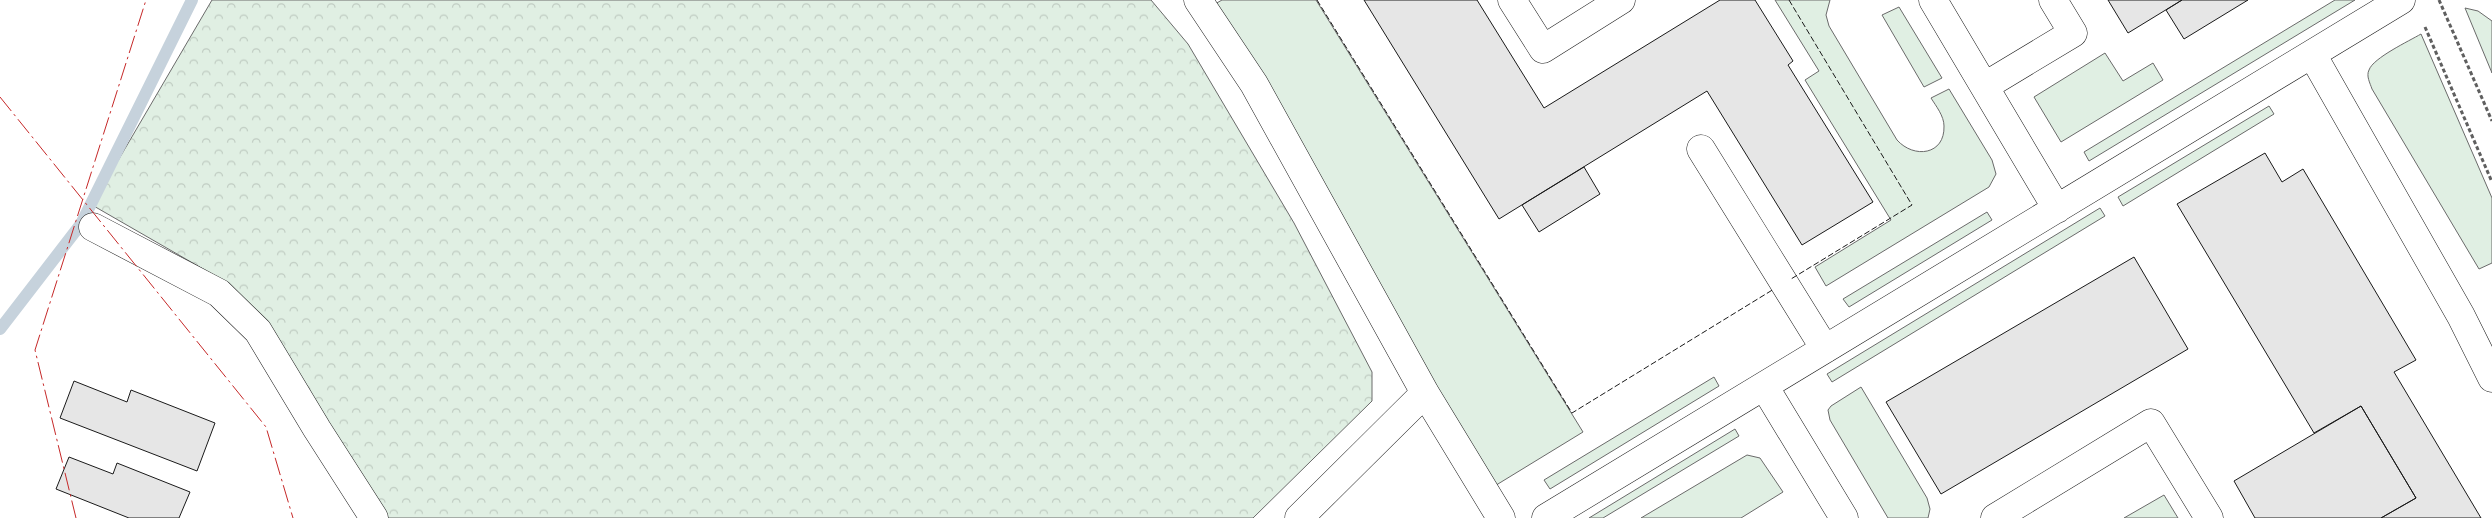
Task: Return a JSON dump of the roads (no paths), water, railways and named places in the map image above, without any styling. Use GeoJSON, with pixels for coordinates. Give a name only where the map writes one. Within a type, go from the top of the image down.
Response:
{"type":"FeatureCollection","features":[{"type":"Feature","properties":{"kind":"street"},"geometry":{"type":"LineString","coordinates":[[1198,0],[1254,84],[1425,393],[1501,518]]}},
{"type":"Feature","properties":{"kind":"street"},"geometry":{"type":"LineString","coordinates":[[1512,0],[1543,49],[1621,0]]}},
{"type":"Feature","properties":{"kind":"street"},"geometry":{"type":"LineString","coordinates":[[1933,0],[2057,209]]}},
{"type":"Feature","properties":{"kind":"street"},"geometry":{"type":"LineString","coordinates":[[1985,86],[2073,33],[2053,0]]}},
{"type":"Feature","properties":{"kind":"street"},"geometry":{"type":"LineString","coordinates":[[1546,518],[2312,54],[2411,9]]}},
{"type":"Feature","properties":{"kind":"street"},"geometry":{"type":"LineString","coordinates":[[2312,54],[2461,316],[2492,378]]}},
{"type":"Feature","properties":{"kind":"street"},"geometry":{"type":"LineString","coordinates":[[1701,149],[1825,349]]}},
{"type":"Feature","properties":{"kind":"street"},"geometry":{"type":"LineString","coordinates":[[94,227],[219,293],[258,331],[317,429],[374,518]]}},
{"type":"Feature","properties":{"kind":"street"},"geometry":{"type":"LineString","coordinates":[[1764,386],[1844,518]]}},
{"type":"Feature","properties":{"kind":"street"},"geometry":{"type":"LineString","coordinates":[[1299,518],[1425,393]]}},
{"type":"Feature","properties":{"kind":"street"},"geometry":{"type":"LineString","coordinates":[[1995,518],[2151,423],[2209,518]]}},
{"type":"Feature","properties":{"kind":"waterway"},"geometry":{"type":"LineString","coordinates":[[0,329],[81,224],[192,0]]}}]}
